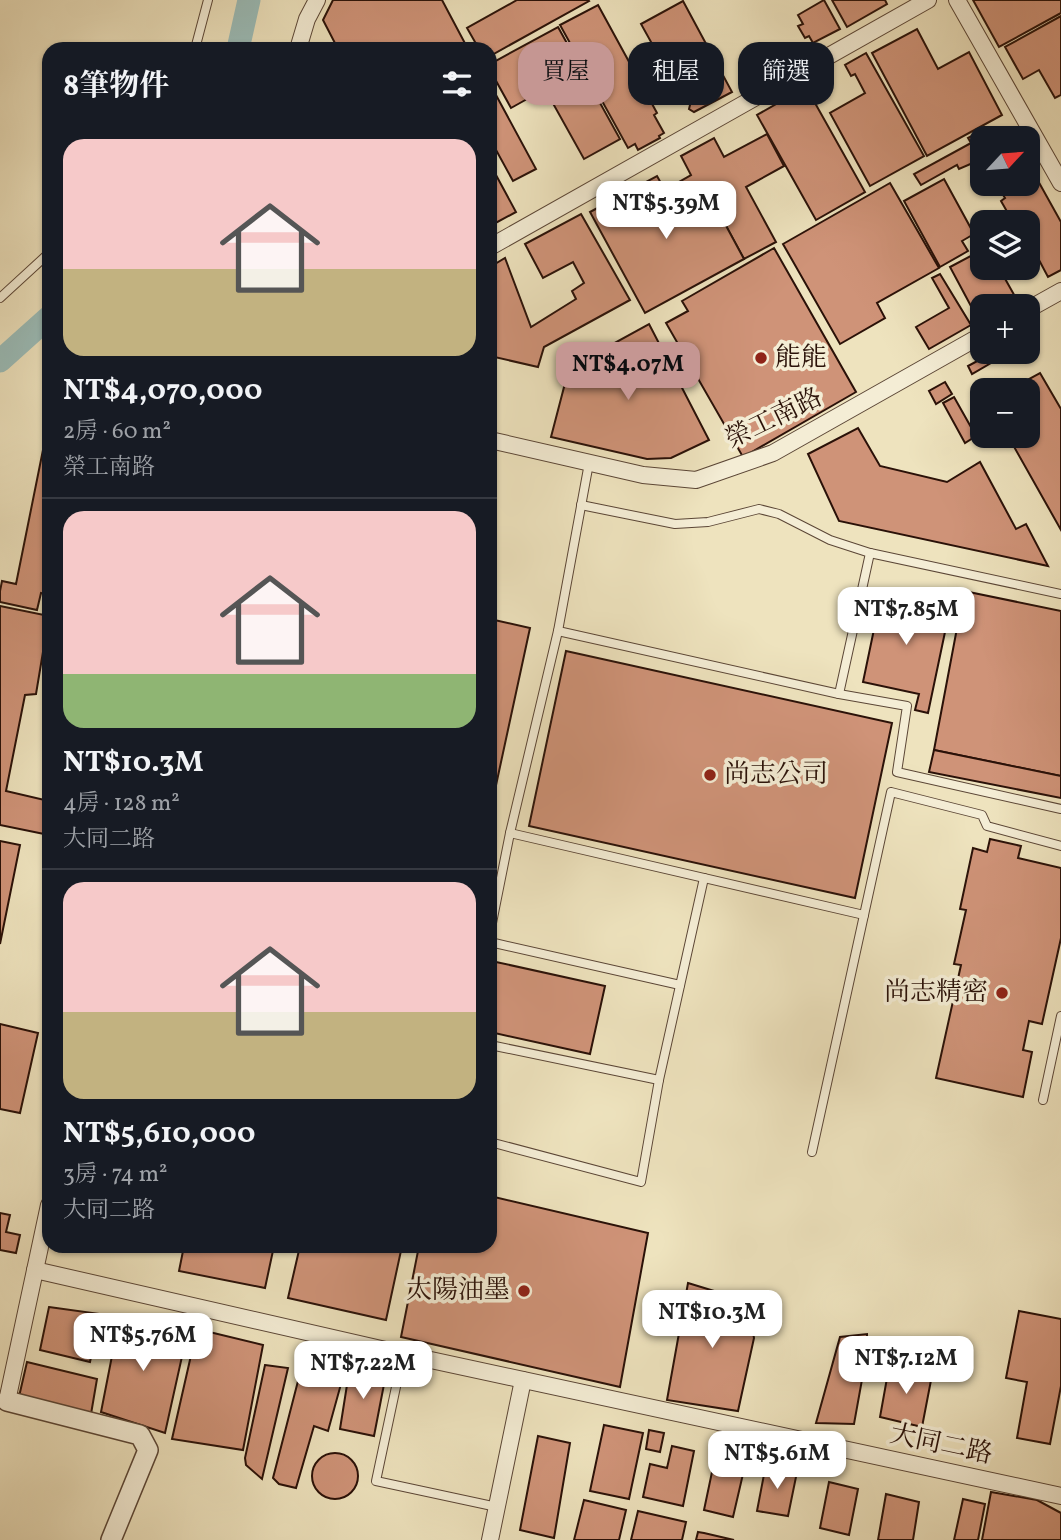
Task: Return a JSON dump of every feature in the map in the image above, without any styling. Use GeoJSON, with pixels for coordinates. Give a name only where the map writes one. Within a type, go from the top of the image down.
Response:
{"type":"FeatureCollection","features":[{"type":"Feature","properties":{"kind":"street"},"geometry":{"type":"LineString","coordinates":[[300,42],[307,19],[317,0]]}},
{"type":"Feature","properties":{"kind":"street"},"geometry":{"type":"LineString","coordinates":[[497,243],[928,0]]}},
{"type":"Feature","properties":{"kind":"street"},"geometry":{"type":"LineString","coordinates":[[957,0],[1061,183]]}},
{"type":"Feature","properties":{"kind":"street"},"geometry":{"type":"LineString","coordinates":[[1040,303],[1061,291]]}},
{"type":"Feature","properties":{"kind":"street","name":"榮工南路"},"geometry":{"type":"LineString","coordinates":[[497,442],[643,475],[696,480],[773,453],[970,342]]}},
{"type":"Feature","properties":{"kind":"street"},"geometry":{"type":"LineString","coordinates":[[42,1238],[7,1401],[140,1436],[148,1450],[111,1540]]}},
{"type":"Feature","properties":{"kind":"street","name":"大同二路"},"geometry":{"type":"LineString","coordinates":[[35,1270],[403,1354],[1061,1496]]}},
{"type":"Feature","properties":{"kind":"street"},"geometry":{"type":"LineString","coordinates":[[490,1540],[523,1380]]}},
{"type":"Feature","properties":{"kind":"lane"},"geometry":{"type":"LineString","coordinates":[[197,42],[208,0]]}},
{"type":"Feature","properties":{"kind":"lane"},"geometry":{"type":"LineString","coordinates":[[0,298],[42,259]]}},
{"type":"Feature","properties":{"kind":"lane"},"geometry":{"type":"LineString","coordinates":[[497,898],[558,631],[589,462]]}},
{"type":"Feature","properties":{"kind":"lane"},"geometry":{"type":"LineString","coordinates":[[581,505],[675,524],[708,522],[759,509],[779,514],[830,540],[870,553],[1061,594]]}},
{"type":"Feature","properties":{"kind":"lane"},"geometry":{"type":"LineString","coordinates":[[839,694],[870,553]]}},
{"type":"Feature","properties":{"kind":"lane"},"geometry":{"type":"LineString","coordinates":[[558,631],[839,694],[907,706],[897,772],[1061,809]]}},
{"type":"Feature","properties":{"kind":"lane"},"geometry":{"type":"LineString","coordinates":[[811,1152],[891,792],[982,815],[987,826],[1061,846]]}},
{"type":"Feature","properties":{"kind":"lane"},"geometry":{"type":"LineString","coordinates":[[510,833],[864,915]]}},
{"type":"Feature","properties":{"kind":"lane"},"geometry":{"type":"LineString","coordinates":[[497,1144],[641,1182],[659,1080],[704,878]]}},
{"type":"Feature","properties":{"kind":"lane"},"geometry":{"type":"LineString","coordinates":[[497,944],[680,985]]}},
{"type":"Feature","properties":{"kind":"lane"},"geometry":{"type":"LineString","coordinates":[[1043,1100],[1061,1016]]}},
{"type":"Feature","properties":{"kind":"lane"},"geometry":{"type":"LineString","coordinates":[[497,1046],[659,1080]]}},
{"type":"Feature","properties":{"kind":"lane"},"geometry":{"type":"LineString","coordinates":[[403,1354],[376,1481],[497,1507]]}},
{"type":"Feature","properties":{"kind":"building"},"geometry":{"type":"Polygon","coordinates":[[[333,0],[442,0],[464,42],[334,42],[323,20],[333,0]]]}},
{"type":"Feature","properties":{"kind":"building"},"geometry":{"type":"Polygon","coordinates":[[[517,0],[589,1],[497,52],[497,42],[475,42],[467,28],[517,0]]]}},
{"type":"Feature","properties":{"kind":"building"},"geometry":{"type":"Polygon","coordinates":[[[824,0],[840,29],[812,42],[809,36],[805,38],[798,26],[803,24],[798,15],[824,0]]]}},
{"type":"Feature","properties":{"kind":"building"},"geometry":{"type":"Polygon","coordinates":[[[832,0],[885,0],[887,4],[847,27],[832,0]]]}},
{"type":"Feature","properties":{"kind":"building"},"geometry":{"type":"Polygon","coordinates":[[[973,0],[1061,0],[1061,13],[999,47],[973,0]]]}},
{"type":"Feature","properties":{"kind":"building"},"geometry":{"type":"Polygon","coordinates":[[[683,1],[705,42],[651,42],[641,24],[683,1]]]}},
{"type":"Feature","properties":{"kind":"building"},"geometry":{"type":"Polygon","coordinates":[[[598,5],[628,60],[628,105],[653,105],[657,113],[654,115],[664,133],[660,138],[638,150],[635,144],[628,148],[604,105],[614,105],[614,42],[569,42],[560,25],[598,5]]]}},
{"type":"Feature","properties":{"kind":"building"},"geometry":{"type":"Polygon","coordinates":[[[1061,16],[1061,95],[1055,98],[1039,70],[1023,79],[1005,47],[1061,16]]]}},
{"type":"Feature","properties":{"kind":"building"},"geometry":{"type":"Polygon","coordinates":[[[558,27],[566,42],[530,42],[558,27]]]}},
{"type":"Feature","properties":{"kind":"building"},"geometry":{"type":"Polygon","coordinates":[[[917,29],[938,69],[969,52],[1002,115],[982,126],[970,126],[970,132],[927,156],[872,53],[917,29]]]}},
{"type":"Feature","properties":{"kind":"building"},"geometry":{"type":"Polygon","coordinates":[[[518,49],[518,104],[511,108],[497,83],[497,60],[518,49]]]}},
{"type":"Feature","properties":{"kind":"building"},"geometry":{"type":"Polygon","coordinates":[[[866,53],[924,156],[870,186],[830,113],[865,93],[855,74],[851,76],[845,65],[866,53]]]}},
{"type":"Feature","properties":{"kind":"building"},"geometry":{"type":"Polygon","coordinates":[[[724,77],[732,92],[724,96],[724,77]]]}},
{"type":"Feature","properties":{"kind":"building"},"geometry":{"type":"Polygon","coordinates":[[[497,97],[536,169],[513,181],[497,152],[497,97]]]}},
{"type":"Feature","properties":{"kind":"building"},"geometry":{"type":"Polygon","coordinates":[[[554,105],[601,105],[620,139],[584,159],[554,105]]]}},
{"type":"Feature","properties":{"kind":"building"},"geometry":{"type":"Polygon","coordinates":[[[690,105],[707,105],[694,112],[689,109],[690,105]]]}},
{"type":"Feature","properties":{"kind":"building"},"geometry":{"type":"Polygon","coordinates":[[[774,105],[816,105],[865,192],[816,220],[757,115],[774,105]]]}},
{"type":"Feature","properties":{"kind":"building"},"geometry":{"type":"Polygon","coordinates":[[[767,134],[784,166],[746,187],[776,242],[744,259],[704,185],[672,203],[665,190],[691,175],[681,156],[714,138],[724,157],[767,134]]]}},
{"type":"Feature","properties":{"kind":"building"},"geometry":{"type":"Polygon","coordinates":[[[970,144],[970,164],[959,169],[957,165],[921,185],[914,174],[970,144]]]}},
{"type":"Feature","properties":{"kind":"building"},"geometry":{"type":"Polygon","coordinates":[[[657,176],[672,203],[704,185],[744,259],[645,313],[590,212],[657,176]]]}},
{"type":"Feature","properties":{"kind":"building"},"geometry":{"type":"Polygon","coordinates":[[[497,177],[516,212],[497,222],[497,177]]]}},
{"type":"Feature","properties":{"kind":"building"},"geometry":{"type":"Polygon","coordinates":[[[944,179],[970,227],[970,236],[962,241],[968,251],[940,267],[904,201],[944,179]]]}},
{"type":"Feature","properties":{"kind":"building"},"geometry":{"type":"Polygon","coordinates":[[[890,183],[939,268],[877,303],[885,318],[840,344],[783,244],[890,183]]]}},
{"type":"Feature","properties":{"kind":"building"},"geometry":{"type":"Polygon","coordinates":[[[1040,184],[1061,222],[1061,270],[1048,277],[1040,262],[1040,210],[1006,210],[1001,201],[1004,196],[1040,196],[1040,184]]]}},
{"type":"Feature","properties":{"kind":"building"},"geometry":{"type":"Polygon","coordinates":[[[581,214],[630,300],[544,347],[538,367],[497,358],[497,263],[505,258],[531,327],[576,299],[572,291],[584,283],[573,262],[543,278],[525,244],[581,214]]]}},
{"type":"Feature","properties":{"kind":"building","name":"能能"},"geometry":{"type":"Polygon","coordinates":[[[774,248],[856,392],[743,457],[666,323],[688,311],[682,301],[774,248]]]}},
{"type":"Feature","properties":{"kind":"building"},"geometry":{"type":"Polygon","coordinates":[[[970,256],[970,280],[1006,280],[1014,294],[970,294],[970,304],[950,267],[970,256]]]}},
{"type":"Feature","properties":{"kind":"building"},"geometry":{"type":"Polygon","coordinates":[[[940,274],[970,326],[929,349],[916,327],[949,308],[932,278],[940,274]]]}},
{"type":"Feature","properties":{"kind":"building"},"geometry":{"type":"Polygon","coordinates":[[[649,324],[709,440],[671,458],[647,459],[551,437],[569,368],[649,324]]]}},
{"type":"Feature","properties":{"kind":"building"},"geometry":{"type":"Polygon","coordinates":[[[972,364],[989,364],[972,374],[968,366],[972,364]]]}},
{"type":"Feature","properties":{"kind":"building"},"geometry":{"type":"Polygon","coordinates":[[[1040,373],[1061,409],[1061,530],[1015,448],[1040,448],[1040,378],[1031,378],[1040,373]]]}},
{"type":"Feature","properties":{"kind":"building"},"geometry":{"type":"Polygon","coordinates":[[[945,382],[952,394],[936,404],[929,391],[945,382]]]}},
{"type":"Feature","properties":{"kind":"building"},"geometry":{"type":"Polygon","coordinates":[[[954,397],[970,425],[970,440],[965,443],[943,403],[954,397]]]}},
{"type":"Feature","properties":{"kind":"building"},"geometry":{"type":"Polygon","coordinates":[[[858,428],[880,466],[947,482],[980,462],[1016,529],[1026,524],[1048,566],[839,521],[808,454],[858,428]]]}},
{"type":"Feature","properties":{"kind":"building"},"geometry":{"type":"Polygon","coordinates":[[[42,455],[42,593],[37,610],[0,602],[2,581],[16,584],[42,455]]]}},
{"type":"Feature","properties":{"kind":"building"},"geometry":{"type":"Polygon","coordinates":[[[882,591],[939,603],[933,630],[945,632],[928,713],[915,710],[919,694],[863,682],[882,591]]]}},
{"type":"Feature","properties":{"kind":"building"},"geometry":{"type":"Polygon","coordinates":[[[964,591],[1061,611],[1061,776],[934,750],[964,591]]]}},
{"type":"Feature","properties":{"kind":"building"},"geometry":{"type":"Polygon","coordinates":[[[0,606],[42,615],[42,658],[36,694],[25,695],[6,791],[42,799],[42,834],[0,825],[0,606]]]}},
{"type":"Feature","properties":{"kind":"building"},"geometry":{"type":"Polygon","coordinates":[[[497,621],[530,628],[497,781],[497,621]]]}},
{"type":"Feature","properties":{"kind":"building","name":"尚志公司"},"geometry":{"type":"Polygon","coordinates":[[[566,651],[892,723],[855,898],[529,826],[566,651]]]}},
{"type":"Feature","properties":{"kind":"building"},"geometry":{"type":"Polygon","coordinates":[[[934,750],[1061,776],[1061,798],[929,772],[934,750]]]}},
{"type":"Feature","properties":{"kind":"building","name":"尚志精密"},"geometry":{"type":"Polygon","coordinates":[[[990,839],[1021,846],[1018,858],[1061,868],[1061,938],[1042,1024],[1029,1021],[1023,1050],[1032,1052],[1023,1097],[936,1078],[961,965],[954,964],[966,910],[960,909],[973,848],[987,852],[990,839]]]}},
{"type":"Feature","properties":{"kind":"building"},"geometry":{"type":"Polygon","coordinates":[[[0,841],[20,845],[0,944],[0,841]]]}},
{"type":"Feature","properties":{"kind":"building"},"geometry":{"type":"Polygon","coordinates":[[[497,962],[605,986],[590,1054],[497,1034],[497,962]]]}},
{"type":"Feature","properties":{"kind":"building"},"geometry":{"type":"Polygon","coordinates":[[[0,1024],[38,1033],[20,1113],[0,1109],[0,1024]]]}},
{"type":"Feature","properties":{"kind":"building","name":"太陽油墨"},"geometry":{"type":"Polygon","coordinates":[[[497,1198],[648,1233],[620,1387],[401,1337],[418,1253],[497,1253],[497,1198]]]}},
{"type":"Feature","properties":{"kind":"building"},"geometry":{"type":"Polygon","coordinates":[[[0,1213],[10,1215],[6,1232],[20,1235],[16,1253],[0,1250],[0,1213]]]}},
{"type":"Feature","properties":{"kind":"building"},"geometry":{"type":"Polygon","coordinates":[[[183,1253],[272,1253],[265,1288],[179,1271],[183,1253]]]}},
{"type":"Feature","properties":{"kind":"building"},"geometry":{"type":"Polygon","coordinates":[[[298,1253],[400,1253],[386,1320],[288,1298],[298,1253]]]}},
{"type":"Feature","properties":{"kind":"building"},"geometry":{"type":"Polygon","coordinates":[[[688,1283],[747,1301],[754,1338],[738,1411],[667,1400],[688,1283]]]}},
{"type":"Feature","properties":{"kind":"building"},"geometry":{"type":"Polygon","coordinates":[[[49,1307],[100,1314],[90,1362],[40,1350],[49,1307]]]}},
{"type":"Feature","properties":{"kind":"building"},"geometry":{"type":"Polygon","coordinates":[[[1019,1311],[1061,1319],[1061,1386],[1050,1444],[1017,1438],[1027,1382],[1006,1378],[1019,1311]]]}},
{"type":"Feature","properties":{"kind":"building"},"geometry":{"type":"Polygon","coordinates":[[[120,1315],[187,1334],[165,1433],[101,1412],[120,1315]]]}},
{"type":"Feature","properties":{"kind":"building"},"geometry":{"type":"Polygon","coordinates":[[[197,1329],[263,1345],[243,1450],[172,1439],[197,1329]]]}},
{"type":"Feature","properties":{"kind":"building"},"geometry":{"type":"Polygon","coordinates":[[[867,1334],[867,1352],[854,1424],[816,1423],[840,1337],[867,1334]]]}},
{"type":"Feature","properties":{"kind":"building"},"geometry":{"type":"Polygon","coordinates":[[[27,1362],[97,1379],[91,1414],[18,1401],[27,1362]]]}},
{"type":"Feature","properties":{"kind":"building"},"geometry":{"type":"Polygon","coordinates":[[[265,1365],[288,1368],[262,1479],[246,1465],[245,1458],[265,1365]]]}},
{"type":"Feature","properties":{"kind":"building"},"geometry":{"type":"Polygon","coordinates":[[[350,1366],[386,1374],[374,1436],[340,1429],[350,1366]]]}},
{"type":"Feature","properties":{"kind":"building"},"geometry":{"type":"Polygon","coordinates":[[[889,1367],[932,1375],[922,1427],[880,1417],[889,1367]]]}},
{"type":"Feature","properties":{"kind":"building"},"geometry":{"type":"Polygon","coordinates":[[[298,1381],[341,1384],[328,1431],[314,1426],[296,1488],[279,1484],[273,1478],[298,1381]]]}},
{"type":"Feature","properties":{"kind":"building"},"geometry":{"type":"Polygon","coordinates":[[[604,1425],[643,1433],[629,1499],[590,1491],[604,1425]]]}},
{"type":"Feature","properties":{"kind":"building"},"geometry":{"type":"Polygon","coordinates":[[[649,1430],[664,1433],[660,1452],[646,1449],[649,1430]]]}},
{"type":"Feature","properties":{"kind":"building"},"geometry":{"type":"Polygon","coordinates":[[[538,1436],[570,1443],[554,1538],[520,1530],[538,1436]]]}},
{"type":"Feature","properties":{"kind":"building"},"geometry":{"type":"Polygon","coordinates":[[[672,1446],[694,1451],[683,1506],[643,1497],[650,1464],[667,1468],[672,1446]]]}},
{"type":"Feature","properties":{"kind":"building"},"geometry":{"type":"Polygon","coordinates":[[[335,1453],[344,1454],[351,1460],[357,1467],[357,1485],[351,1492],[344,1498],[335,1499],[326,1498],[319,1492],[313,1485],[312,1476],[313,1467],[319,1460],[326,1454],[335,1453]]]}},
{"type":"Feature","properties":{"kind":"building"},"geometry":{"type":"Polygon","coordinates":[[[716,1453],[746,1461],[733,1517],[704,1510],[716,1453]]]}},
{"type":"Feature","properties":{"kind":"building"},"geometry":{"type":"Polygon","coordinates":[[[766,1464],[797,1472],[788,1516],[757,1511],[766,1464]]]}},
{"type":"Feature","properties":{"kind":"building"},"geometry":{"type":"Polygon","coordinates":[[[829,1482],[858,1489],[849,1535],[820,1528],[829,1482]]]}},
{"type":"Feature","properties":{"kind":"building"},"geometry":{"type":"Polygon","coordinates":[[[991,1492],[1037,1500],[1061,1513],[1061,1540],[982,1540],[991,1492]]]}},
{"type":"Feature","properties":{"kind":"building"},"geometry":{"type":"Polygon","coordinates":[[[886,1494],[919,1502],[913,1540],[878,1540],[886,1494]]]}},
{"type":"Feature","properties":{"kind":"building"},"geometry":{"type":"Polygon","coordinates":[[[963,1499],[985,1504],[978,1540],[954,1540],[963,1499]]]}},
{"type":"Feature","properties":{"kind":"building"},"geometry":{"type":"Polygon","coordinates":[[[584,1500],[626,1510],[619,1540],[574,1540],[584,1500]]]}},
{"type":"Feature","properties":{"kind":"building"},"geometry":{"type":"Polygon","coordinates":[[[638,1511],[686,1522],[682,1540],[631,1540],[638,1511]]]}},
{"type":"Feature","properties":{"kind":"building"},"geometry":{"type":"Polygon","coordinates":[[[698,1532],[704,1533],[734,1540],[696,1540],[698,1532]]]}},
{"type":"Feature","properties":{"kind":"waterway"},"geometry":{"type":"LineString","coordinates":[[240,42],[249,0]]}},
{"type":"Feature","properties":{"kind":"waterway"},"geometry":{"type":"LineString","coordinates":[[0,361],[42,323]]}},
{"type":"Feature","properties":{"kind":"place","name":"能能"},"geometry":{"type":"Point","coordinates":[761,358]}},
{"type":"Feature","properties":{"kind":"place","name":"尚志公司"},"geometry":{"type":"Point","coordinates":[710,775]}},
{"type":"Feature","properties":{"kind":"place","name":"尚志精密"},"geometry":{"type":"Point","coordinates":[1002,993]}},
{"type":"Feature","properties":{"kind":"place","name":"太陽油墨"},"geometry":{"type":"Point","coordinates":[524,1291]}}]}
